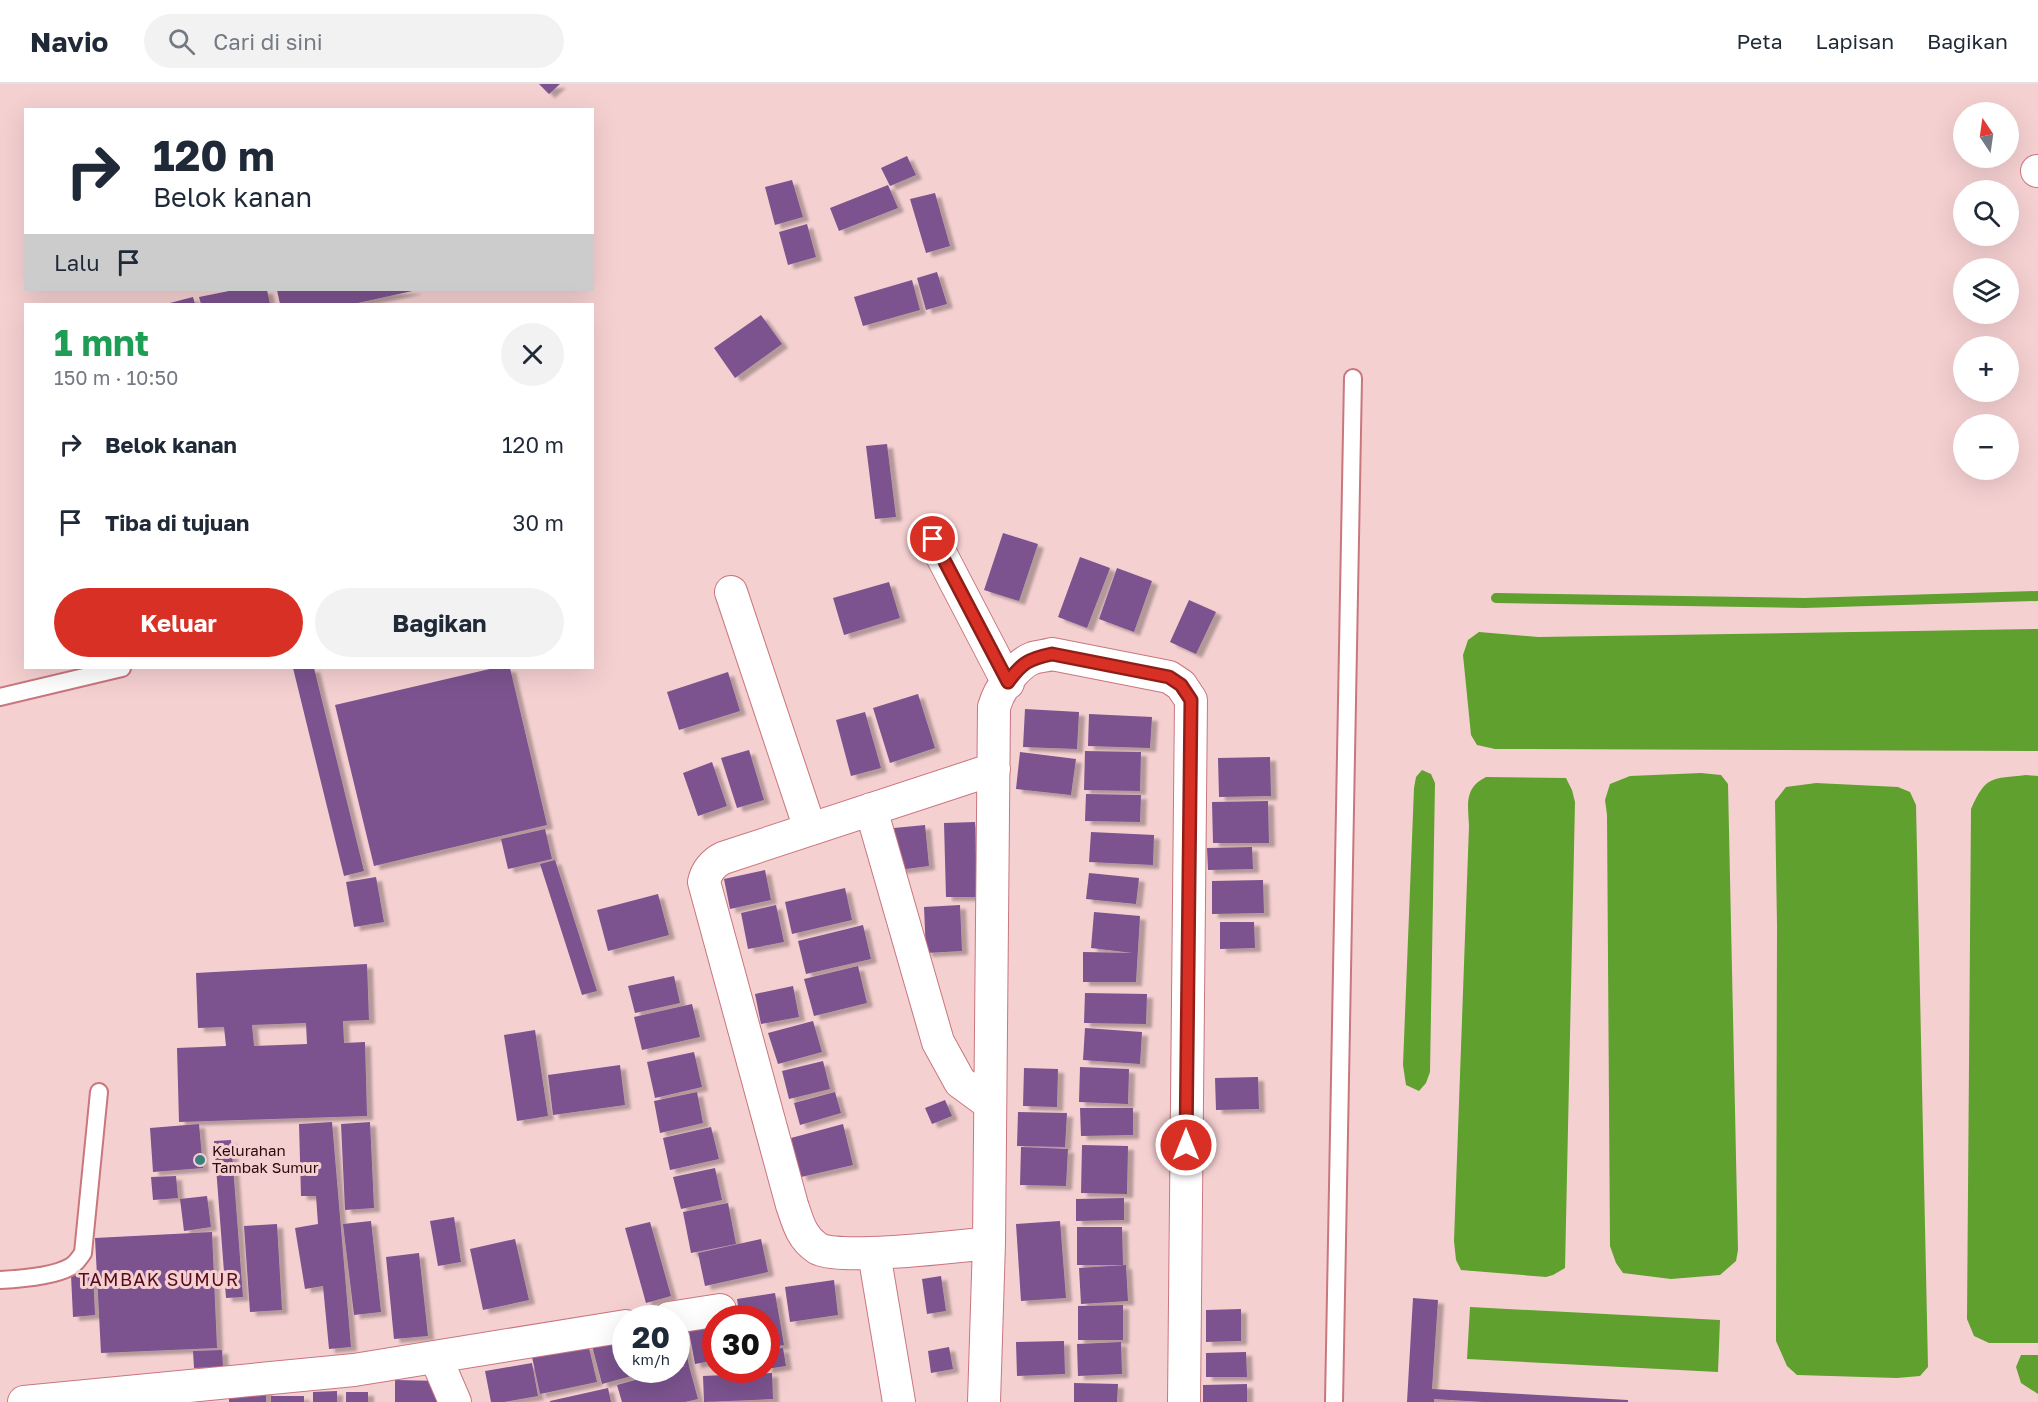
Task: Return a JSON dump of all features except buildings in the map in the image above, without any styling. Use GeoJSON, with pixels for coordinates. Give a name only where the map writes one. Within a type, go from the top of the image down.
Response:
{"type":"FeatureCollection","features":[{"type":"Feature","properties":{"kind":"street"},"geometry":{"type":"LineString","coordinates":[[933,539],[1008,682]]}},
{"type":"Feature","properties":{"kind":"street"},"geometry":{"type":"LineString","coordinates":[[731,592],[810,829]]}},
{"type":"Feature","properties":{"kind":"street"},"geometry":{"type":"LineString","coordinates":[[984,1402],[989,1244],[994,707],[997,698],[1019,666],[1033,658],[1052,654],[1169,677],[1181,685],[1191,700],[1184,1402]]}},
{"type":"Feature","properties":{"kind":"street"},"geometry":{"type":"LineString","coordinates":[[989,1244],[858,1254],[819,1250],[803,1237],[792,1205],[705,889],[705,876],[717,861],[994,769]]}},
{"type":"Feature","properties":{"kind":"street"},"geometry":{"type":"LineString","coordinates":[[871,809],[938,1042],[960,1082],[990,1104]]}},
{"type":"Feature","properties":{"kind":"street"},"geometry":{"type":"LineString","coordinates":[[874,1253],[899,1402]]}},
{"type":"Feature","properties":{"kind":"street"},"geometry":{"type":"LineString","coordinates":[[24,1402],[354,1370],[612,1328]]}},
{"type":"Feature","properties":{"kind":"street"},"geometry":{"type":"LineString","coordinates":[[436,1358],[455,1402]]}},
{"type":"Feature","properties":{"kind":"lane"},"geometry":{"type":"LineString","coordinates":[[1334,1402],[1353,378]]}},
{"type":"Feature","properties":{"kind":"lane"},"geometry":{"type":"LineString","coordinates":[[0,697],[118,669]]}},
{"type":"Feature","properties":{"kind":"lane"},"geometry":{"type":"LineString","coordinates":[[0,1280],[25,1278],[69,1268],[83,1253],[99,1092]]}},
{"type":"Feature","properties":{"kind":"shaded area"},"geometry":{"type":"Polygon","coordinates":[[[2038,629],[2038,751],[1495,749],[1477,745],[1471,735],[1463,655],[1468,640],[1479,632],[1538,637],[2038,629]]]}},
{"type":"Feature","properties":{"kind":"shaded area"},"geometry":{"type":"Polygon","coordinates":[[[1422,770],[1431,774],[1435,783],[1430,1072],[1426,1083],[1419,1091],[1406,1085],[1403,1065],[1414,788],[1416,777],[1422,770]]]}},
{"type":"Feature","properties":{"kind":"shaded area"},"geometry":{"type":"Polygon","coordinates":[[[1701,773],[1721,775],[1728,784],[1738,1250],[1736,1261],[1720,1275],[1671,1279],[1623,1273],[1616,1263],[1610,1246],[1607,815],[1605,800],[1610,784],[1630,776],[1701,773]]]}},
{"type":"Feature","properties":{"kind":"shaded area"},"geometry":{"type":"Polygon","coordinates":[[[2038,776],[2038,1343],[1989,1343],[1974,1336],[1967,1319],[1971,809],[1986,784],[2005,777],[2038,776]]]}},
{"type":"Feature","properties":{"kind":"shaded area"},"geometry":{"type":"Polygon","coordinates":[[[1486,777],[1566,778],[1575,802],[1565,1268],[1546,1277],[1461,1270],[1456,1260],[1454,1241],[1468,804],[1474,786],[1486,777]]]}},
{"type":"Feature","properties":{"kind":"shaded area"},"geometry":{"type":"Polygon","coordinates":[[[1816,783],[1898,787],[1910,792],[1916,805],[1928,1367],[1920,1376],[1897,1378],[1797,1375],[1787,1366],[1776,1341],[1775,801],[1786,787],[1816,783]]]}},
{"type":"Feature","properties":{"kind":"shaded area"},"geometry":{"type":"Polygon","coordinates":[[[1470,1307],[1720,1320],[1718,1372],[1467,1359],[1470,1307]]]}},
{"type":"Feature","properties":{"kind":"shaded area"},"geometry":{"type":"Polygon","coordinates":[[[2021,1355],[2038,1355],[2038,1394],[2021,1383],[2016,1367],[2021,1355]]]}},
{"type":"Feature","properties":{"kind":"waterway"},"geometry":{"type":"LineString","coordinates":[[1496,598],[1804,603],[2038,596]]}},
{"type":"Feature","properties":{"kind":"place","name":"Kelurahan Tambak Sumur"},"geometry":{"type":"Point","coordinates":[200,1160]}},
{"type":"Feature","properties":{"kind":"district","name":"TAMBAK SUMUR"},"geometry":{"type":"Point","coordinates":[159,1280]}},
{"type":"Feature","properties":{"kind":"route"},"geometry":{"type":"LineString","coordinates":[[933,539],[1008,682],[1019,666],[1033,658],[1052,654],[1169,677],[1181,685],[1191,700],[1186,1145]]}}]}
